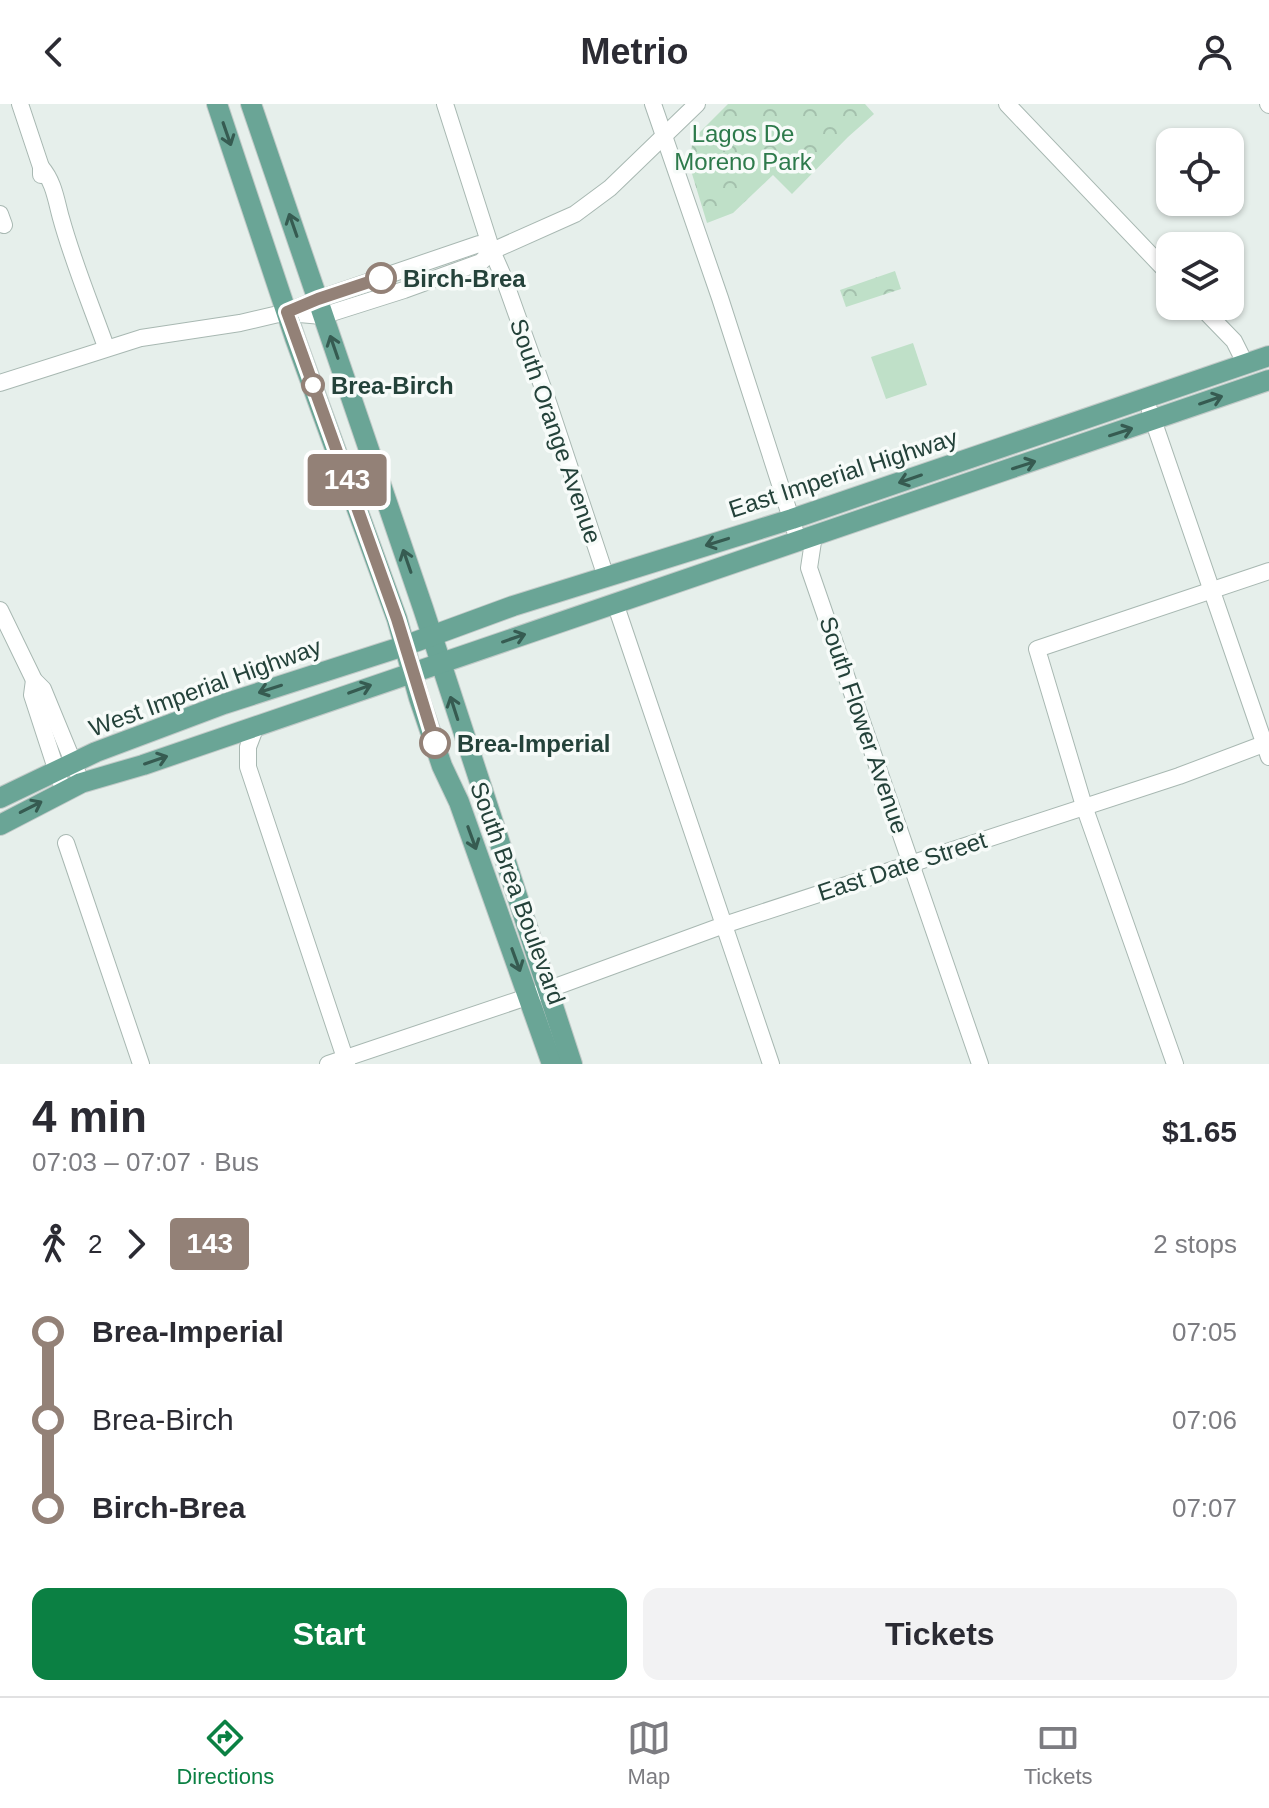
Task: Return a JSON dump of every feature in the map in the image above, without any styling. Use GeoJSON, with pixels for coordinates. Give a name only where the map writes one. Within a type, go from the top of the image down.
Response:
{"type":"FeatureCollection","features":[{"type":"Feature","properties":{"kind":"main road","name":"South Brea Boulevard"},"geometry":{"type":"LineString","coordinates":[[217,104],[287,312],[397,619],[442,766],[537,993],[572,1064]]}},
{"type":"Feature","properties":{"kind":"main road","name":"South Brea Boulevard"},"geometry":{"type":"LineString","coordinates":[[251,104],[440,663],[537,993],[552,1064]]}},
{"type":"Feature","properties":{"kind":"main road","name":"East Imperial Highway"},"geometry":{"type":"LineString","coordinates":[[431,635],[792,519],[1269,356]]}},
{"type":"Feature","properties":{"kind":"main road","name":"East Imperial Highway"},"geometry":{"type":"LineString","coordinates":[[440,663],[960,486],[1152,416],[1269,379]]}},
{"type":"Feature","properties":{"kind":"main road"},"geometry":{"type":"LineString","coordinates":[[960,486],[959,478],[965,470],[1043,434]]}},
{"type":"Feature","properties":{"kind":"main road","name":"West Imperial Highway"},"geometry":{"type":"LineString","coordinates":[[0,798],[65,766],[224,704],[431,635]]}},
{"type":"Feature","properties":{"kind":"main road"},"geometry":{"type":"LineString","coordinates":[[0,825],[73,787],[440,663]]}},
{"type":"Feature","properties":{"kind":"street"},"geometry":{"type":"LineString","coordinates":[[20,104],[41,167],[49,176],[106,347]]}},
{"type":"Feature","properties":{"kind":"street","name":"South Orange Avenue"},"geometry":{"type":"LineString","coordinates":[[445,104],[492,251],[549,405],[606,577]]}},
{"type":"Feature","properties":{"kind":"street","name":"South Flower Avenue"},"geometry":{"type":"LineString","coordinates":[[653,104],[980,1064]]}},
{"type":"Feature","properties":{"kind":"street"},"geometry":{"type":"LineString","coordinates":[[0,383],[141,338],[320,307],[479,244],[492,251],[575,214],[610,188],[697,104]]}},
{"type":"Feature","properties":{"kind":"street"},"geometry":{"type":"LineString","coordinates":[[1007,104],[1156,260]]}},
{"type":"Feature","properties":{"kind":"street"},"geometry":{"type":"LineString","coordinates":[[1214,320],[1234,341],[1246,365]]}},
{"type":"Feature","properties":{"kind":"street"},"geometry":{"type":"LineString","coordinates":[[1152,416],[1267,747]]}},
{"type":"Feature","properties":{"kind":"street","name":"South Flower Avenue"},"geometry":{"type":"LineString","coordinates":[[799,540],[809,568]]}},
{"type":"Feature","properties":{"kind":"street"},"geometry":{"type":"LineString","coordinates":[[1175,1064],[1084,806],[1037,649],[1269,571]]}},
{"type":"Feature","properties":{"kind":"street"},"geometry":{"type":"LineString","coordinates":[[615,603],[771,1064]]}},
{"type":"Feature","properties":{"kind":"street"},"geometry":{"type":"LineString","coordinates":[[0,610],[34,680],[32,695],[73,787]]}},
{"type":"Feature","properties":{"kind":"street"},"geometry":{"type":"LineString","coordinates":[[256,726],[248,747],[248,767],[340,1062]]}},
{"type":"Feature","properties":{"kind":"street","name":"East Date Street"},"geometry":{"type":"LineString","coordinates":[[340,1062],[724,925],[1267,747]]}},
{"type":"Feature","properties":{"kind":"street"},"geometry":{"type":"LineString","coordinates":[[66,843],[141,1064]]}},
{"type":"Feature","properties":{"kind":"green space","name":"Lagos De Moreno Park"},"geometry":{"type":"Polygon","coordinates":[[[728,104],[865,104],[874,114],[792,194],[773,175],[733,213],[707,223],[689,164],[693,139],[728,104]]]}},
{"type":"Feature","properties":{"kind":"green space"},"geometry":{"type":"Polygon","coordinates":[[[895,271],[901,289],[846,307],[840,290],[895,271]]]}},
{"type":"Feature","properties":{"kind":"green space"},"geometry":{"type":"Polygon","coordinates":[[[913,343],[927,385],[886,399],[871,357],[913,343]]]}},
{"type":"Feature","properties":{"kind":"bus line","name":"143"},"geometry":{"type":"LineString","coordinates":[[381,278],[287,312],[397,619],[435,743]]}},
{"type":"Feature","properties":{"kind":"place","name":"Birch-Brea"},"geometry":{"type":"Point","coordinates":[381,278]}},
{"type":"Feature","properties":{"kind":"place","name":"Brea-Birch"},"geometry":{"type":"Point","coordinates":[313,385]}},
{"type":"Feature","properties":{"kind":"place","name":"Brea-Imperial"},"geometry":{"type":"Point","coordinates":[435,743]}}]}
